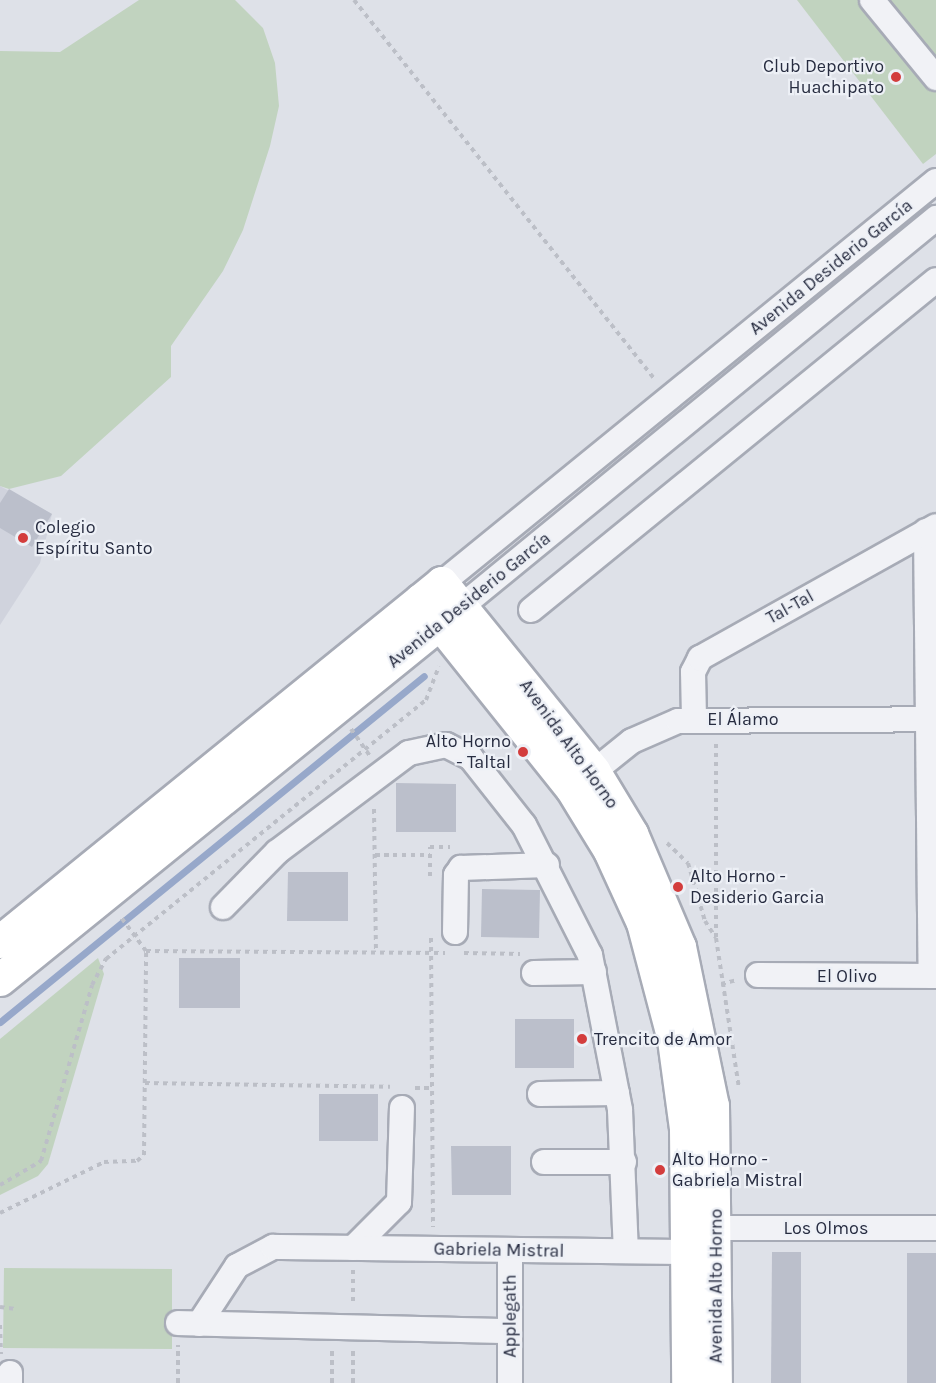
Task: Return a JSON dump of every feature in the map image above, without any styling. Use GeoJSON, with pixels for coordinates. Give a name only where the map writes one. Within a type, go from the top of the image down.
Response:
{"type":"FeatureCollection","features":[{"type":"Feature","properties":{"kind":"main road","name":"Avenida Alto Horno"},"geometry":{"type":"LineString","coordinates":[[441,603],[583,780],[648,868],[692,988],[713,1106],[716,1383]]}},
{"type":"Feature","properties":{"kind":"main road","name":"Avenida Desiderio García"},"geometry":{"type":"LineString","coordinates":[[0,980],[95,902],[441,603]]}},
{"type":"Feature","properties":{"kind":"main road","name":"Avenida Alto Horno"},"geometry":{"type":"LineString","coordinates":[[583,780],[626,883],[666,1001],[686,1129],[689,1252],[688,1383]]}},
{"type":"Feature","properties":{"kind":"main road","name":"Avenida Desiderio García"},"geometry":{"type":"LineString","coordinates":[[0,942],[95,902]]}},
{"type":"Feature","properties":{"kind":"street"},"geometry":{"type":"LineString","coordinates":[[872,0],[936,78]]}},
{"type":"Feature","properties":{"kind":"street","name":"Avenida Desiderio García"},"geometry":{"type":"LineString","coordinates":[[441,603],[670,399],[936,181]]}},
{"type":"Feature","properties":{"kind":"street","name":"Avenida Desiderio García"},"geometry":{"type":"LineString","coordinates":[[441,603],[712,401],[936,218]]}},
{"type":"Feature","properties":{"kind":"street"},"geometry":{"type":"LineString","coordinates":[[531,610],[936,280]]}},
{"type":"Feature","properties":{"kind":"street"},"geometry":{"type":"LineString","coordinates":[[693,380],[712,401]]}},
{"type":"Feature","properties":{"kind":"street"},"geometry":{"type":"LineString","coordinates":[[931,528],[934,976]]}},
{"type":"Feature","properties":{"kind":"street","name":"Tal-Tal"},"geometry":{"type":"LineString","coordinates":[[705,719],[693,672],[700,658],[931,528]]}},
{"type":"Feature","properties":{"kind":"street","name":"El Álamo"},"geometry":{"type":"LineString","coordinates":[[583,780],[648,732],[705,719],[931,719]]}},
{"type":"Feature","properties":{"kind":"street"},"geometry":{"type":"LineString","coordinates":[[223,907],[277,852],[418,748],[455,748],[493,783],[547,865],[576,919],[594,972],[617,1093],[624,1162],[626,1251]]}},
{"type":"Feature","properties":{"kind":"street"},"geometry":{"type":"LineString","coordinates":[[455,932],[456,875],[461,868],[547,865]]}},
{"type":"Feature","properties":{"kind":"street"},"geometry":{"type":"LineString","coordinates":[[534,964],[594,972]]}},
{"type":"Feature","properties":{"kind":"street","name":"El Olivo"},"geometry":{"type":"LineString","coordinates":[[758,975],[934,976]]}},
{"type":"Feature","properties":{"kind":"street"},"geometry":{"type":"LineString","coordinates":[[540,1094],[617,1093]]}},
{"type":"Feature","properties":{"kind":"street"},"geometry":{"type":"LineString","coordinates":[[353,1248],[399,1202],[401,1094]]}},
{"type":"Feature","properties":{"kind":"street"},"geometry":{"type":"LineString","coordinates":[[544,1162],[624,1162]]}},
{"type":"Feature","properties":{"kind":"street"},"geometry":{"type":"LineString","coordinates":[[689,1252],[716,1228]]}},
{"type":"Feature","properties":{"kind":"street","name":"Los Olmos"},"geometry":{"type":"LineString","coordinates":[[716,1228],[936,1228]]}},
{"type":"Feature","properties":{"kind":"street","name":"Gabriela Mistral"},"geometry":{"type":"LineString","coordinates":[[188,1324],[237,1266],[273,1247],[689,1252]]}},
{"type":"Feature","properties":{"kind":"street","name":"Applegath"},"geometry":{"type":"LineString","coordinates":[[510,1250],[510,1383]]}},
{"type":"Feature","properties":{"kind":"street"},"geometry":{"type":"LineString","coordinates":[[188,1324],[510,1331]]}},
{"type":"Feature","properties":{"kind":"path"},"geometry":{"type":"LineString","coordinates":[[354,0],[670,399]]}},
{"type":"Feature","properties":{"kind":"path"},"geometry":{"type":"LineString","coordinates":[[705,719],[716,938]]}},
{"type":"Feature","properties":{"kind":"path"},"geometry":{"type":"LineString","coordinates":[[351,730],[370,756],[374,779],[376,953]]}},
{"type":"Feature","properties":{"kind":"path"},"geometry":{"type":"LineString","coordinates":[[430,888],[430,847],[453,847]]}},
{"type":"Feature","properties":{"kind":"path"},"geometry":{"type":"LineString","coordinates":[[375,855],[430,855]]}},
{"type":"Feature","properties":{"kind":"path"},"geometry":{"type":"LineString","coordinates":[[0,1213],[104,1162],[141,1160],[146,951],[128,925],[95,902]]}},
{"type":"Feature","properties":{"kind":"path"},"geometry":{"type":"LineString","coordinates":[[431,931],[430,1088],[433,1249]]}},
{"type":"Feature","properties":{"kind":"path"},"geometry":{"type":"LineString","coordinates":[[146,951],[431,953],[534,964]]}},
{"type":"Feature","properties":{"kind":"path"},"geometry":{"type":"LineString","coordinates":[[144,1083],[401,1094],[430,1088]]}},
{"type":"Feature","properties":{"kind":"path"},"geometry":{"type":"LineString","coordinates":[[332,1383],[353,1248]]}},
{"type":"Feature","properties":{"kind":"path"},"geometry":{"type":"LineString","coordinates":[[0,1307],[16,1309]]}},
{"type":"Feature","properties":{"kind":"path"},"geometry":{"type":"LineString","coordinates":[[178,1383],[188,1324]]}},
{"type":"Feature","properties":{"kind":"path"},"geometry":{"type":"LineString","coordinates":[[342,1327],[353,1383]]}},
{"type":"Feature","properties":{"kind":"shaded area","name":"Colegio Espíritu Santo"},"geometry":{"type":"Polygon","coordinates":[[[0,486],[52,514],[40,563],[0,625],[0,486]]]}},
{"type":"Feature","properties":{"kind":"green space"},"geometry":{"type":"Polygon","coordinates":[[[139,0],[235,0],[263,28],[275,63],[279,106],[270,146],[243,230],[223,271],[171,346],[171,377],[61,476],[9,489],[0,486],[0,51],[60,52],[139,0]]]}},
{"type":"Feature","properties":{"kind":"green space","name":"Club Deportivo Huachipato"},"geometry":{"type":"Polygon","coordinates":[[[797,0],[936,0],[936,154],[923,164],[797,0]]]}},
{"type":"Feature","properties":{"kind":"green space"},"geometry":{"type":"Polygon","coordinates":[[[98,958],[104,974],[48,1164],[38,1176],[0,1195],[0,1039],[98,958]]]}},
{"type":"Feature","properties":{"kind":"green space"},"geometry":{"type":"Polygon","coordinates":[[[4,1268],[172,1269],[172,1349],[3,1348],[4,1268]]]}},
{"type":"Feature","properties":{"kind":"building"},"geometry":{"type":"Polygon","coordinates":[[[9,489],[52,514],[32,547],[0,528],[0,503],[9,489]]]}},
{"type":"Feature","properties":{"kind":"building"},"geometry":{"type":"Polygon","coordinates":[[[396,783],[456,784],[456,832],[396,832],[396,783]]]}},
{"type":"Feature","properties":{"kind":"building"},"geometry":{"type":"Polygon","coordinates":[[[288,872],[348,872],[348,921],[287,921],[288,872]]]}},
{"type":"Feature","properties":{"kind":"building"},"geometry":{"type":"Polygon","coordinates":[[[482,889],[540,890],[539,938],[481,937],[482,889]]]}},
{"type":"Feature","properties":{"kind":"building"},"geometry":{"type":"Polygon","coordinates":[[[179,958],[240,958],[240,1008],[179,1008],[179,958]]]}},
{"type":"Feature","properties":{"kind":"building"},"geometry":{"type":"Polygon","coordinates":[[[515,1019],[574,1019],[574,1068],[515,1068],[515,1019]]]}},
{"type":"Feature","properties":{"kind":"building"},"geometry":{"type":"Polygon","coordinates":[[[319,1094],[378,1094],[378,1141],[319,1141],[319,1094]]]}},
{"type":"Feature","properties":{"kind":"building"},"geometry":{"type":"Polygon","coordinates":[[[451,1146],[511,1146],[511,1195],[452,1195],[451,1146]]]}},
{"type":"Feature","properties":{"kind":"building"},"geometry":{"type":"Polygon","coordinates":[[[772,1252],[801,1252],[801,1383],[771,1383],[772,1252]]]}},
{"type":"Feature","properties":{"kind":"building"},"geometry":{"type":"Polygon","coordinates":[[[907,1253],[936,1253],[936,1383],[907,1383],[907,1253]]]}},
{"type":"Feature","properties":{"kind":"waterway"},"geometry":{"type":"LineString","coordinates":[[0,1022],[424,676]]}},
{"type":"Feature","properties":{"kind":"place","name":"Club Deportivo Huachipato"},"geometry":{"type":"Point","coordinates":[896,77]}},
{"type":"Feature","properties":{"kind":"place","name":"Colegio Espíritu Santo"},"geometry":{"type":"Point","coordinates":[23,538]}},
{"type":"Feature","properties":{"kind":"place","name":"Alto Horno - Taltal"},"geometry":{"type":"Point","coordinates":[523,752]}},
{"type":"Feature","properties":{"kind":"place","name":"Alto Horno - Desiderio Garcia"},"geometry":{"type":"Point","coordinates":[678,887]}},
{"type":"Feature","properties":{"kind":"place","name":"Trencito de Amor"},"geometry":{"type":"Point","coordinates":[582,1039]}},
{"type":"Feature","properties":{"kind":"place","name":"Alto Horno - Gabriela Mistral"},"geometry":{"type":"Point","coordinates":[660,1170]}}]}
